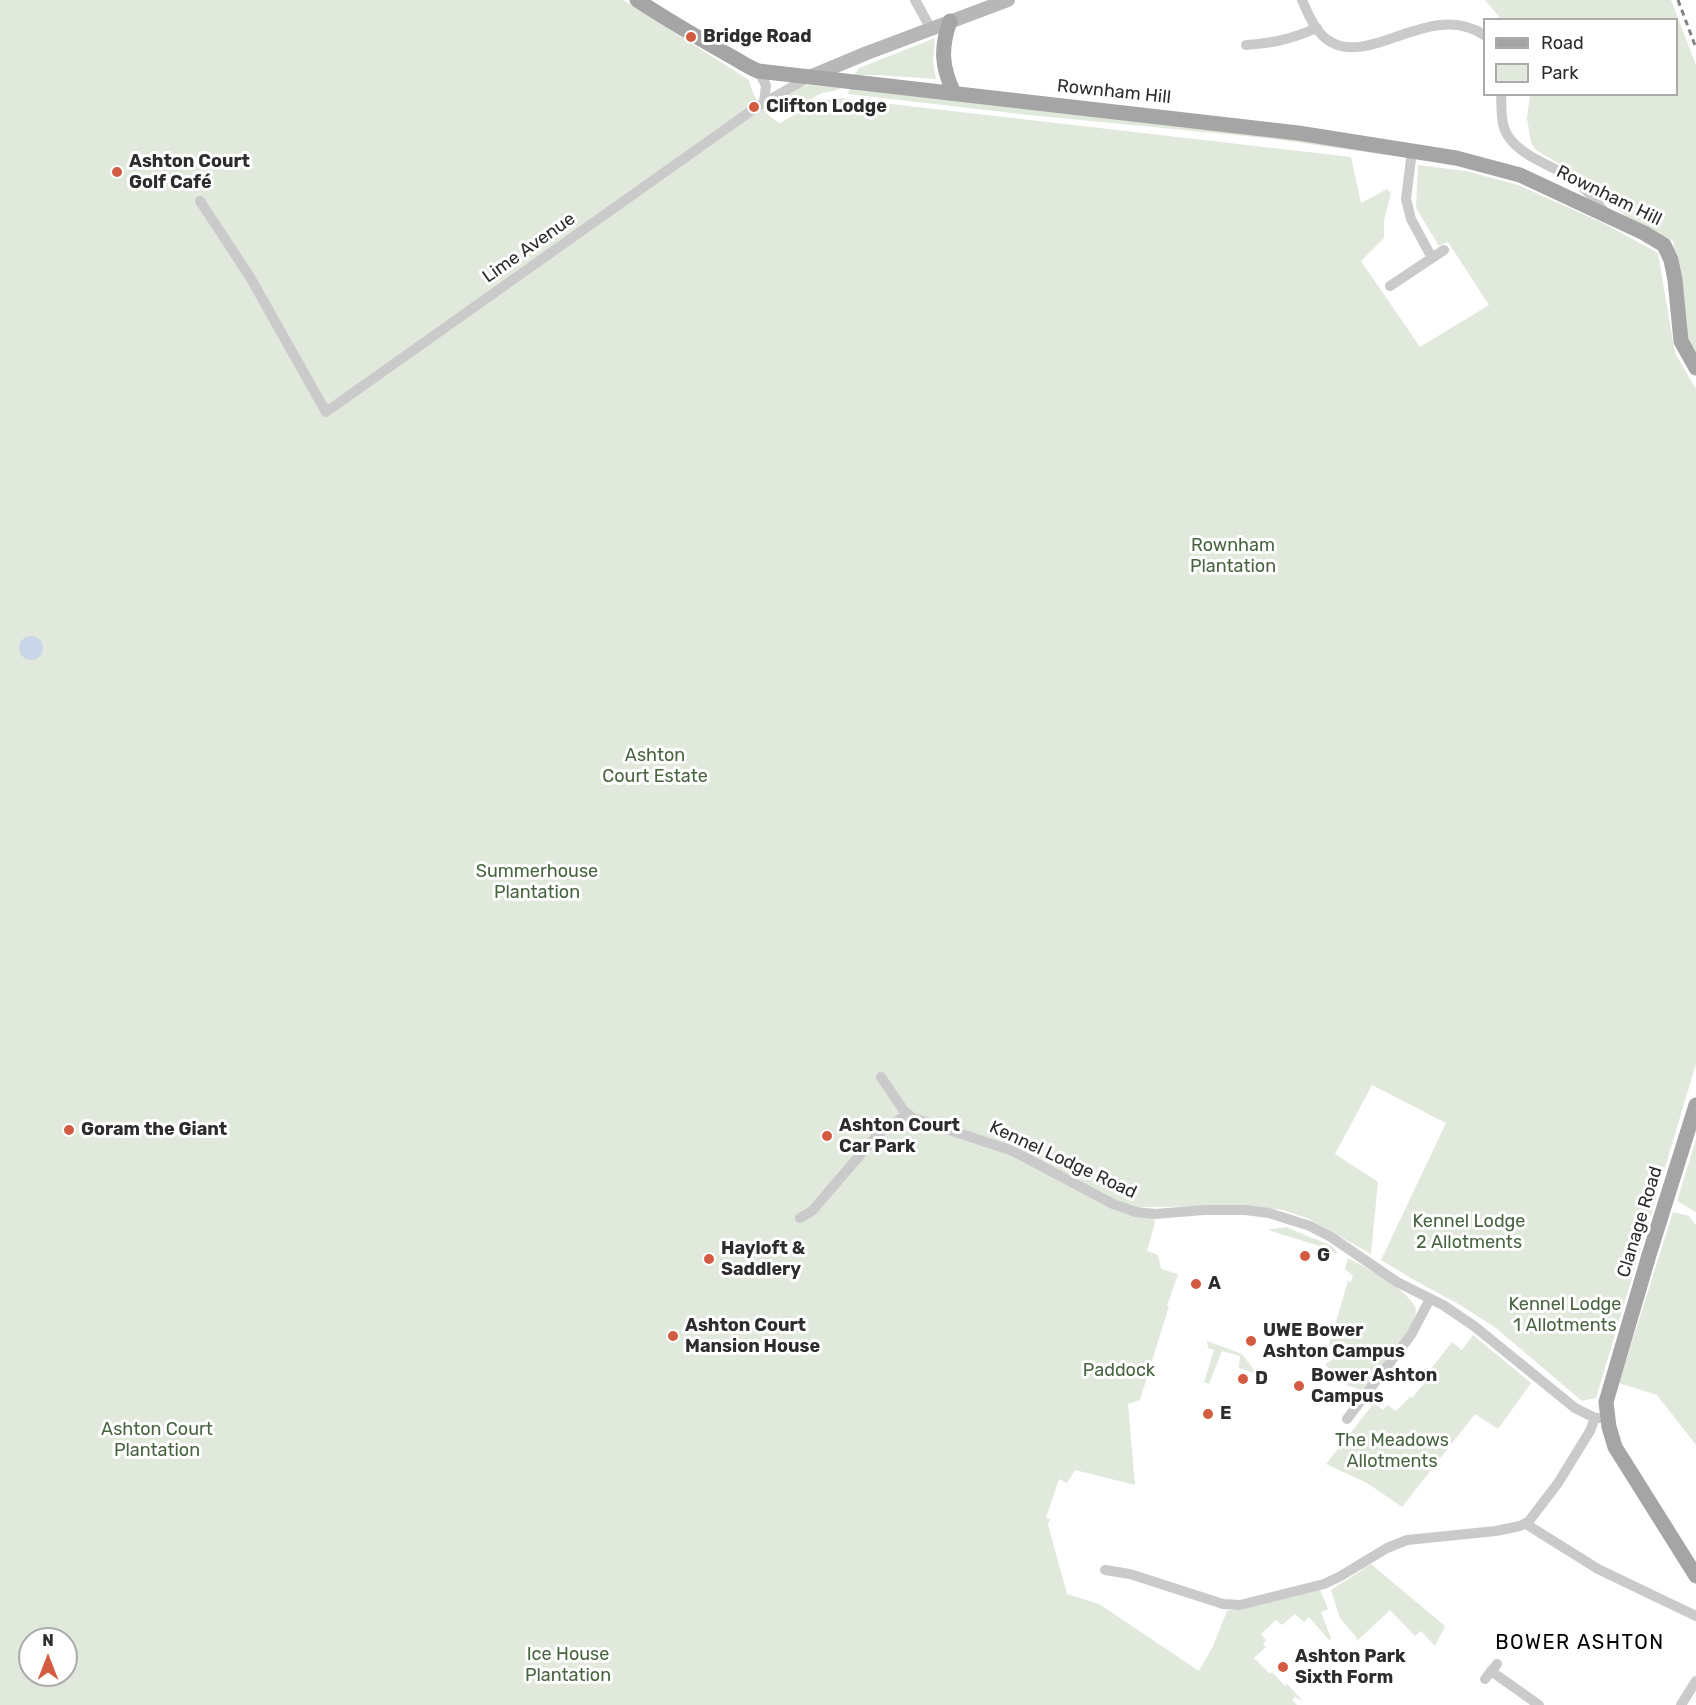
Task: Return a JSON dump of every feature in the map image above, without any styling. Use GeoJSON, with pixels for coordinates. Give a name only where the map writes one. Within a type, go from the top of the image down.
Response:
{"type":"FeatureCollection","features":[{"type":"Feature","properties":{"kind":"main road"},"geometry":{"type":"LineString","coordinates":[[637,0],[744,65],[758,71],[778,75],[806,75],[1008,0]]}},
{"type":"Feature","properties":{"kind":"main road"},"geometry":{"type":"LineString","coordinates":[[950,21],[944,41],[943,60],[945,75],[954,93]]}},
{"type":"Feature","properties":{"kind":"main road"},"geometry":{"type":"LineString","coordinates":[[729,54],[747,57],[806,75]]}},
{"type":"Feature","properties":{"kind":"main road","name":"Rownham Hill"},"geometry":{"type":"LineString","coordinates":[[806,75],[1298,133],[1456,158],[1520,175],[1644,232],[1664,245],[1671,260],[1675,280],[1681,341],[1696,368]]}},
{"type":"Feature","properties":{"kind":"main road","name":"Clanage Road"},"geometry":{"type":"LineString","coordinates":[[1696,1105],[1601,1418],[1621,1459],[1696,1576]]}},
{"type":"Feature","properties":{"kind":"street"},"geometry":{"type":"LineString","coordinates":[[915,0],[931,28]]}},
{"type":"Feature","properties":{"kind":"street"},"geometry":{"type":"LineString","coordinates":[[1302,0],[1317,28],[1328,41],[1346,47],[1368,43],[1405,27],[1438,18],[1449,17],[1464,22],[1483,34]]}},
{"type":"Feature","properties":{"kind":"street"},"geometry":{"type":"LineString","coordinates":[[1246,45],[1282,41],[1317,28]]}},
{"type":"Feature","properties":{"kind":"street"},"geometry":{"type":"LineString","coordinates":[[758,71],[766,85],[759,106]]}},
{"type":"Feature","properties":{"kind":"street","name":"Lime Avenue"},"geometry":{"type":"LineString","coordinates":[[200,201],[250,277],[326,412],[806,75]]}},
{"type":"Feature","properties":{"kind":"street"},"geometry":{"type":"LineString","coordinates":[[1501,96],[1503,122],[1507,134],[1518,147],[1572,179],[1591,195],[1606,214]]}},
{"type":"Feature","properties":{"kind":"street"},"geometry":{"type":"LineString","coordinates":[[1412,152],[1406,199],[1411,219],[1432,258]]}},
{"type":"Feature","properties":{"kind":"street"},"geometry":{"type":"LineString","coordinates":[[1390,286],[1444,250]]}},
{"type":"Feature","properties":{"kind":"street"},"geometry":{"type":"LineString","coordinates":[[881,1077],[904,1111],[913,1118]]}},
{"type":"Feature","properties":{"kind":"street"},"geometry":{"type":"LineString","coordinates":[[800,1218],[812,1211],[879,1133],[902,1118],[913,1118]]}},
{"type":"Feature","properties":{"kind":"street","name":"Kennel Lodge Road"},"geometry":{"type":"LineString","coordinates":[[913,1118],[1013,1152],[1113,1204],[1136,1212],[1155,1214],[1204,1210],[1245,1210],[1269,1213],[1296,1221],[1331,1237],[1397,1282],[1484,1332],[1575,1408],[1601,1418]]}},
{"type":"Feature","properties":{"kind":"street"},"geometry":{"type":"LineString","coordinates":[[1347,1419],[1411,1335],[1430,1299]]}},
{"type":"Feature","properties":{"kind":"street"},"geometry":{"type":"LineString","coordinates":[[1105,1570],[1130,1574],[1223,1604],[1240,1605],[1324,1584],[1400,1542],[1416,1538],[1496,1531],[1526,1524],[1565,1473],[1590,1431],[1601,1418]]}},
{"type":"Feature","properties":{"kind":"street"},"geometry":{"type":"LineString","coordinates":[[1526,1524],[1598,1569],[1696,1616]]}},
{"type":"Feature","properties":{"kind":"street"},"geometry":{"type":"LineString","coordinates":[[1491,1671],[1539,1705]]}},
{"type":"Feature","properties":{"kind":"street"},"geometry":{"type":"LineString","coordinates":[[1681,1705],[1692,1691],[1696,1681]]}},
{"type":"Feature","properties":{"kind":"green space","name":"Ashton Court Estate"},"geometry":{"type":"Polygon","coordinates":[[[0,0],[623,0],[749,80],[760,105],[780,123],[816,104],[839,98],[1351,157],[1361,203],[1387,189],[1391,193],[1384,221],[1384,238],[1361,261],[1420,347],[1489,305],[1448,242],[1439,246],[1416,208],[1418,165],[1466,171],[1518,185],[1603,223],[1658,253],[1675,353],[1696,389],[1696,1064],[1596,1398],[1582,1401],[1496,1328],[1381,1260],[1446,1123],[1372,1085],[1335,1154],[1378,1182],[1371,1254],[1309,1219],[1283,1210],[1251,1206],[1139,1207],[1154,1218],[1155,1222],[1147,1251],[1158,1255],[1161,1269],[1178,1274],[1140,1400],[1128,1404],[1135,1485],[1075,1470],[1067,1483],[1059,1479],[1046,1518],[1050,1519],[1048,1525],[1067,1594],[1099,1604],[1199,1671],[1213,1646],[1227,1611],[1320,1590],[1328,1609],[1321,1612],[1331,1638],[1329,1640],[1309,1617],[1304,1622],[1295,1614],[1282,1625],[1276,1620],[1261,1634],[1266,1640],[1263,1644],[1266,1647],[1254,1658],[1285,1686],[1287,1684],[1303,1701],[1295,1697],[1292,1700],[1297,1705],[0,1705],[0,0]]]}},
{"type":"Feature","properties":{"kind":"green space"},"geometry":{"type":"Polygon","coordinates":[[[1485,0],[1671,0],[1678,18],[1500,18],[1485,0]]]}},
{"type":"Feature","properties":{"kind":"green space"},"geometry":{"type":"Polygon","coordinates":[[[1678,18],[1696,65],[1696,360],[1686,339],[1673,241],[1630,220],[1581,177],[1536,150],[1531,143],[1527,118],[1530,96],[1678,96],[1678,18]]]}},
{"type":"Feature","properties":{"kind":"green space"},"geometry":{"type":"Polygon","coordinates":[[[935,38],[933,62],[936,79],[854,75],[859,68],[935,38]]]}},
{"type":"Feature","properties":{"kind":"green space"},"geometry":{"type":"Polygon","coordinates":[[[808,85],[841,88],[822,93],[795,106],[789,106],[776,100],[799,87],[808,85]]]}},
{"type":"Feature","properties":{"kind":"green space"},"geometry":{"type":"Polygon","coordinates":[[[850,87],[1217,127],[1401,157],[1266,138],[1029,115],[848,94],[850,87]]]}},
{"type":"Feature","properties":{"kind":"green space"},"geometry":{"type":"Polygon","coordinates":[[[1696,1139],[1696,1212],[1677,1201],[1696,1139]]]}},
{"type":"Feature","properties":{"kind":"green space"},"geometry":{"type":"Polygon","coordinates":[[[1673,1212],[1689,1216],[1696,1225],[1696,1445],[1657,1395],[1619,1383],[1673,1212]]]}},
{"type":"Feature","properties":{"kind":"green space"},"geometry":{"type":"Polygon","coordinates":[[[1286,1227],[1332,1246],[1338,1253],[1328,1252],[1329,1249],[1268,1230],[1286,1227]]]}},
{"type":"Feature","properties":{"kind":"green space"},"geometry":{"type":"Polygon","coordinates":[[[1348,1258],[1395,1286],[1415,1307],[1412,1325],[1405,1337],[1362,1391],[1338,1381],[1325,1364],[1337,1357],[1329,1345],[1348,1281],[1351,1282],[1353,1276],[1345,1269],[1348,1258]]]}},
{"type":"Feature","properties":{"kind":"green space","name":"The Meadows Allotments"},"geometry":{"type":"Polygon","coordinates":[[[1473,1335],[1531,1383],[1498,1429],[1475,1414],[1402,1507],[1367,1483],[1326,1464],[1374,1403],[1383,1410],[1387,1405],[1396,1411],[1410,1397],[1412,1398],[1429,1378],[1426,1375],[1452,1342],[1462,1350],[1473,1335]]]}},
{"type":"Feature","properties":{"kind":"green space"},"geometry":{"type":"Polygon","coordinates":[[[1207,1341],[1242,1354],[1257,1374],[1239,1368],[1240,1356],[1222,1351],[1209,1384],[1204,1382],[1214,1350],[1208,1348],[1207,1341]]]}},
{"type":"Feature","properties":{"kind":"green space"},"geometry":{"type":"Polygon","coordinates":[[[1371,1564],[1445,1626],[1435,1646],[1421,1631],[1415,1636],[1390,1610],[1357,1641],[1340,1618],[1331,1590],[1371,1564]]]}},
{"type":"Feature","properties":{"kind":"water"},"geometry":{"type":"Polygon","coordinates":[[[31,636],[40,639],[43,648],[40,657],[31,660],[22,657],[19,648],[22,639],[31,636]]]}},
{"type":"Feature","properties":{"kind":"railway"},"geometry":{"type":"LineString","coordinates":[[1678,0],[1696,48]]}},
{"type":"Feature","properties":{"kind":"place","name":"Bridge Road"},"geometry":{"type":"Point","coordinates":[691,37]}},
{"type":"Feature","properties":{"kind":"place","name":"Clifton Lodge"},"geometry":{"type":"Point","coordinates":[754,107]}},
{"type":"Feature","properties":{"kind":"place","name":"Ashton Court Golf Café"},"geometry":{"type":"Point","coordinates":[117,172]}},
{"type":"Feature","properties":{"kind":"place","name":"Goram the Giant"},"geometry":{"type":"Point","coordinates":[69,1130]}},
{"type":"Feature","properties":{"kind":"place","name":"Ashton Court Car Park"},"geometry":{"type":"Point","coordinates":[827,1136]}},
{"type":"Feature","properties":{"kind":"place","name":"G"},"geometry":{"type":"Point","coordinates":[1305,1256]}},
{"type":"Feature","properties":{"kind":"place","name":"Hayloft & Saddlery"},"geometry":{"type":"Point","coordinates":[709,1259]}},
{"type":"Feature","properties":{"kind":"place","name":"A"},"geometry":{"type":"Point","coordinates":[1196,1284]}},
{"type":"Feature","properties":{"kind":"place","name":"Ashton Court Mansion House"},"geometry":{"type":"Point","coordinates":[673,1336]}},
{"type":"Feature","properties":{"kind":"place","name":"UWE Bower Ashton Campus"},"geometry":{"type":"Point","coordinates":[1251,1341]}},
{"type":"Feature","properties":{"kind":"place","name":"D"},"geometry":{"type":"Point","coordinates":[1243,1379]}},
{"type":"Feature","properties":{"kind":"place","name":"Bower Ashton Campus"},"geometry":{"type":"Point","coordinates":[1299,1386]}},
{"type":"Feature","properties":{"kind":"place","name":"E"},"geometry":{"type":"Point","coordinates":[1208,1414]}},
{"type":"Feature","properties":{"kind":"place","name":"Ashton Park Sixth Form"},"geometry":{"type":"Point","coordinates":[1283,1667]}},
{"type":"Feature","properties":{"kind":"district","name":"BOWER ASHTON"},"geometry":{"type":"Point","coordinates":[1580,1643]}},
{"type":"Feature","properties":{"kind":"park label","name":"Rownham Plantation"},"geometry":{"type":"Point","coordinates":[1233,556]}},
{"type":"Feature","properties":{"kind":"park label","name":"Summerhouse Plantation"},"geometry":{"type":"Point","coordinates":[537,882]}},
{"type":"Feature","properties":{"kind":"park label","name":"Kennel Lodge 2 Allotments"},"geometry":{"type":"Point","coordinates":[1469,1232]}},
{"type":"Feature","properties":{"kind":"park label","name":"Kennel Lodge 1 Allotments"},"geometry":{"type":"Point","coordinates":[1565,1315]}},
{"type":"Feature","properties":{"kind":"park label","name":"Paddock"},"geometry":{"type":"Point","coordinates":[1119,1371]}},
{"type":"Feature","properties":{"kind":"park label","name":"Ashton Court Plantation"},"geometry":{"type":"Point","coordinates":[157,1440]}},
{"type":"Feature","properties":{"kind":"park label","name":"Ice House Plantation"},"geometry":{"type":"Point","coordinates":[568,1665]}}]}
